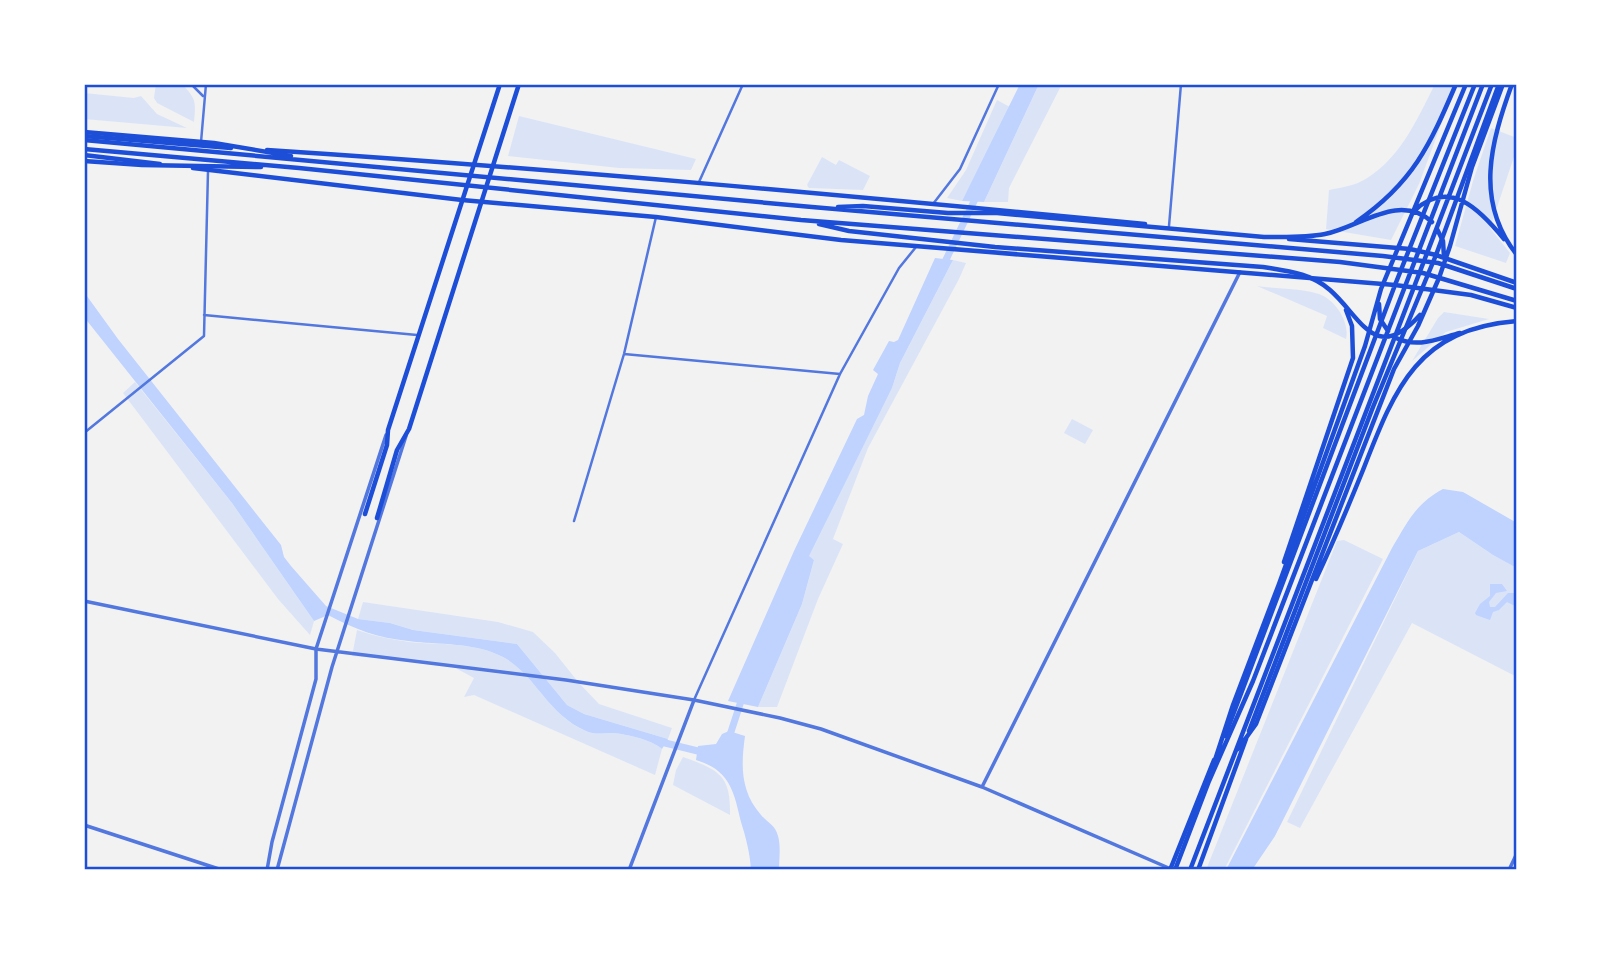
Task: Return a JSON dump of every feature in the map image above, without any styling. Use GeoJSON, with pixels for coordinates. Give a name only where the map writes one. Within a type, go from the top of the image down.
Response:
{"type":"FeatureCollection","features":[{"type":"Feature","properties":{"kind":"main road"},"geometry":{"type":"LineString","coordinates":[[365,514],[387,445],[388,430],[500,84]]}},
{"type":"Feature","properties":{"kind":"main road"},"geometry":{"type":"LineString","coordinates":[[377,518],[397,450],[408,429],[519,84]]}},
{"type":"Feature","properties":{"kind":"main road"},"geometry":{"type":"LineString","coordinates":[[1349,227],[1386,198],[1419,162],[1431,142],[1456,84]]}},
{"type":"Feature","properties":{"kind":"main road"},"geometry":{"type":"LineString","coordinates":[[1209,781],[1225,727],[1365,346],[1381,289],[1466,84]]}},
{"type":"Feature","properties":{"kind":"main road"},"geometry":{"type":"LineString","coordinates":[[1172,870],[1235,712],[1395,285],[1475,84]]}},
{"type":"Feature","properties":{"kind":"main road"},"geometry":{"type":"LineString","coordinates":[[1172,870],[1180,859],[1209,781],[1253,681],[1483,84]]}},
{"type":"Feature","properties":{"kind":"main road"},"geometry":{"type":"LineString","coordinates":[[1190,870],[1492,84]]}},
{"type":"Feature","properties":{"kind":"main road"},"geometry":{"type":"LineString","coordinates":[[1233,755],[1256,724],[1394,369],[1425,310],[1444,262],[1472,167],[1501,84]]}},
{"type":"Feature","properties":{"kind":"main road"},"geometry":{"type":"LineString","coordinates":[[1198,870],[1270,676],[1501,84]]}},
{"type":"Feature","properties":{"kind":"main road"},"geometry":{"type":"LineString","coordinates":[[1509,245],[1497,219],[1489,178],[1496,128],[1512,84]]}},
{"type":"Feature","properties":{"kind":"main road"},"geometry":{"type":"LineString","coordinates":[[84,136],[699,182],[1410,249],[1436,255],[1517,283]]}},
{"type":"Feature","properties":{"kind":"main road"},"geometry":{"type":"LineString","coordinates":[[84,136],[214,143],[330,162],[1383,256],[1437,263],[1517,289]]}},
{"type":"Feature","properties":{"kind":"main road"},"geometry":{"type":"LineString","coordinates":[[84,149],[299,168],[801,220],[1340,261],[1423,273],[1517,300]]}},
{"type":"Feature","properties":{"kind":"main road"},"geometry":{"type":"LineString","coordinates":[[84,155],[480,202],[656,217],[916,247],[1395,285],[1471,295],[1517,308]]}},
{"type":"Feature","properties":{"kind":"main road"},"geometry":{"type":"LineString","coordinates":[[84,161],[142,165],[299,168]]}},
{"type":"Feature","properties":{"kind":"main road"},"geometry":{"type":"LineString","coordinates":[[1410,215],[1432,200],[1443,198],[1464,201],[1489,220],[1517,255]]}},
{"type":"Feature","properties":{"kind":"main road"},"geometry":{"type":"LineString","coordinates":[[812,207],[863,206],[948,213],[997,213],[1264,237],[1325,234],[1396,209],[1418,212],[1432,222],[1444,247],[1444,262]]}},
{"type":"Feature","properties":{"kind":"main road"},"geometry":{"type":"LineString","coordinates":[[801,220],[849,231],[995,247],[1263,267],[1293,272],[1310,277],[1330,289],[1362,326],[1381,336],[1401,333],[1425,310]]}},
{"type":"Feature","properties":{"kind":"main road"},"geometry":{"type":"LineString","coordinates":[[1381,289],[1380,319],[1396,338],[1415,343],[1517,321]]}},
{"type":"Feature","properties":{"kind":"main road"},"geometry":{"type":"LineString","coordinates":[[1279,584],[1288,545],[1353,358],[1352,326],[1342,303]]}},
{"type":"Feature","properties":{"kind":"main road"},"geometry":{"type":"LineString","coordinates":[[1301,608],[1335,539],[1383,416],[1398,388],[1437,347],[1472,330]]}},
{"type":"Feature","properties":{"kind":"street"},"geometry":{"type":"LineString","coordinates":[[191,84],[203,96]]}},
{"type":"Feature","properties":{"kind":"street"},"geometry":{"type":"LineString","coordinates":[[201,146],[206,84]]}},
{"type":"Feature","properties":{"kind":"street"},"geometry":{"type":"LineString","coordinates":[[699,182],[743,84]]}},
{"type":"Feature","properties":{"kind":"street"},"geometry":{"type":"LineString","coordinates":[[933,204],[960,169],[999,84]]}},
{"type":"Feature","properties":{"kind":"street"},"geometry":{"type":"LineString","coordinates":[[1169,226],[1181,84]]}},
{"type":"Feature","properties":{"kind":"street"},"geometry":{"type":"LineString","coordinates":[[84,433],[204,336],[208,169]]}},
{"type":"Feature","properties":{"kind":"street"},"geometry":{"type":"LineString","coordinates":[[574,521],[624,355],[656,217]]}},
{"type":"Feature","properties":{"kind":"street"},"geometry":{"type":"LineString","coordinates":[[629,870],[688,714],[840,374],[899,268],[916,247]]}},
{"type":"Feature","properties":{"kind":"street"},"geometry":{"type":"LineString","coordinates":[[982,787],[1241,271]]}},
{"type":"Feature","properties":{"kind":"street"},"geometry":{"type":"LineString","coordinates":[[204,315],[419,335]]}},
{"type":"Feature","properties":{"kind":"street"},"geometry":{"type":"LineString","coordinates":[[624,355],[840,374]]}},
{"type":"Feature","properties":{"kind":"street"},"geometry":{"type":"LineString","coordinates":[[277,870],[337,651],[408,429]]}},
{"type":"Feature","properties":{"kind":"street"},"geometry":{"type":"LineString","coordinates":[[267,870],[272,842],[316,679],[316,649],[388,430]]}},
{"type":"Feature","properties":{"kind":"street"},"geometry":{"type":"LineString","coordinates":[[84,601],[316,649],[566,680],[694,701],[821,729],[982,787],[1172,870]]}},
{"type":"Feature","properties":{"kind":"street"},"geometry":{"type":"LineString","coordinates":[[84,825],[222,870]]}},
{"type":"Feature","properties":{"kind":"street"},"geometry":{"type":"LineString","coordinates":[[1509,870],[1517,853]]}},
{"type":"Feature","properties":{"kind":"shaded area"},"geometry":{"type":"Polygon","coordinates":[[[156,84],[182,84],[194,101],[194,122],[157,103],[154,98],[156,84]]]}},
{"type":"Feature","properties":{"kind":"shaded area"},"geometry":{"type":"Polygon","coordinates":[[[1039,84],[1062,84],[1009,188],[1008,202],[984,202],[1039,84]]]}},
{"type":"Feature","properties":{"kind":"shaded area"},"geometry":{"type":"Polygon","coordinates":[[[1435,84],[1456,84],[1419,184],[1391,240],[1326,229],[1329,190],[1360,182],[1385,164],[1405,139],[1435,84]]]}},
{"type":"Feature","properties":{"kind":"shaded area"},"geometry":{"type":"Polygon","coordinates":[[[84,93],[134,98],[141,96],[157,114],[187,128],[84,119],[84,93]]]}},
{"type":"Feature","properties":{"kind":"shaded area"},"geometry":{"type":"Polygon","coordinates":[[[997,100],[1010,107],[962,201],[947,198],[966,170],[997,100]]]}},
{"type":"Feature","properties":{"kind":"shaded area"},"geometry":{"type":"Polygon","coordinates":[[[519,116],[696,159],[691,170],[619,168],[508,156],[519,116]]]}},
{"type":"Feature","properties":{"kind":"shaded area"},"geometry":{"type":"Polygon","coordinates":[[[1491,128],[1517,138],[1517,148],[1490,228],[1510,253],[1506,263],[1455,246],[1491,128]]]}},
{"type":"Feature","properties":{"kind":"shaded area"},"geometry":{"type":"Polygon","coordinates":[[[822,157],[836,165],[839,160],[870,176],[863,190],[809,188],[807,185],[822,157]]]}},
{"type":"Feature","properties":{"kind":"shaded area"},"geometry":{"type":"Polygon","coordinates":[[[953,260],[966,263],[868,448],[833,539],[843,544],[818,599],[777,707],[758,707],[802,604],[814,560],[808,556],[892,388],[900,363],[953,260]]]}},
{"type":"Feature","properties":{"kind":"shaded area"},"geometry":{"type":"Polygon","coordinates":[[[1257,286],[1305,291],[1325,297],[1344,319],[1346,339],[1323,328],[1327,316],[1257,286]]]}},
{"type":"Feature","properties":{"kind":"shaded area"},"geometry":{"type":"Polygon","coordinates":[[[1444,312],[1489,319],[1446,332],[1412,361],[1438,318],[1444,312]]]}},
{"type":"Feature","properties":{"kind":"shaded area"},"geometry":{"type":"Polygon","coordinates":[[[135,382],[232,503],[314,621],[310,635],[278,599],[123,393],[135,382]]]}},
{"type":"Feature","properties":{"kind":"shaded area"},"geometry":{"type":"Polygon","coordinates":[[[1072,419],[1093,430],[1085,444],[1064,433],[1072,419]]]}},
{"type":"Feature","properties":{"kind":"shaded area"},"geometry":{"type":"Polygon","coordinates":[[[1459,532],[1493,555],[1517,567],[1517,677],[1412,623],[1300,828],[1287,822],[1418,551],[1459,532]]]}},
{"type":"Feature","properties":{"kind":"shaded area"},"geometry":{"type":"Polygon","coordinates":[[[1344,540],[1383,559],[1224,870],[1206,870],[1337,541],[1344,540]]]}},
{"type":"Feature","properties":{"kind":"shaded area"},"geometry":{"type":"Polygon","coordinates":[[[363,602],[498,622],[533,632],[599,704],[672,728],[668,739],[584,714],[567,705],[517,644],[413,630],[390,623],[358,619],[363,602]]]}},
{"type":"Feature","properties":{"kind":"shaded area"},"geometry":{"type":"Polygon","coordinates":[[[357,630],[409,642],[469,646],[503,657],[525,674],[573,724],[592,733],[639,738],[662,749],[655,775],[474,695],[464,697],[474,678],[448,664],[352,656],[357,630]]]}},
{"type":"Feature","properties":{"kind":"shaded area"},"geometry":{"type":"Polygon","coordinates":[[[683,757],[706,766],[725,782],[730,815],[673,785],[676,770],[683,757]]]}},
{"type":"Feature","properties":{"kind":"water"},"geometry":{"type":"Polygon","coordinates":[[[1020,84],[1039,84],[984,202],[962,201],[1020,84]]]}},
{"type":"Feature","properties":{"kind":"water"},"geometry":{"type":"Polygon","coordinates":[[[935,258],[953,260],[900,363],[892,388],[809,556],[814,560],[802,604],[758,707],[728,701],[794,551],[857,419],[864,415],[868,396],[878,374],[873,370],[889,341],[898,340],[935,258]]]}},
{"type":"Feature","properties":{"kind":"water"},"geometry":{"type":"Polygon","coordinates":[[[84,292],[281,545],[284,557],[326,606],[358,619],[390,623],[413,630],[517,644],[567,705],[584,714],[668,739],[662,749],[639,738],[592,733],[573,724],[551,705],[514,664],[492,652],[469,646],[386,638],[357,629],[328,615],[314,621],[232,503],[84,317],[84,292]]]}},
{"type":"Feature","properties":{"kind":"water"},"geometry":{"type":"Polygon","coordinates":[[[1443,489],[1463,492],[1517,523],[1517,568],[1459,532],[1418,551],[1275,836],[1252,870],[1226,870],[1392,548],[1419,507],[1443,489]]]}},
{"type":"Feature","properties":{"kind":"water"},"geometry":{"type":"Polygon","coordinates":[[[1490,584],[1502,584],[1507,591],[1496,593],[1489,602],[1490,607],[1495,607],[1508,593],[1517,593],[1517,607],[1507,602],[1493,612],[1490,620],[1475,613],[1480,604],[1490,596],[1490,584]]]}},
{"type":"Feature","properties":{"kind":"water"},"geometry":{"type":"Polygon","coordinates":[[[729,731],[745,736],[743,767],[746,787],[754,806],[777,832],[779,870],[751,870],[746,840],[729,784],[716,770],[696,760],[698,746],[716,744],[722,734],[729,731]]]}},
{"type":"Feature","properties":{"kind":"waterway"},"geometry":{"type":"LineString","coordinates":[[943,266],[977,195]]}},
{"type":"Feature","properties":{"kind":"waterway"},"geometry":{"type":"LineString","coordinates":[[728,741],[743,695]]}},
{"type":"Feature","properties":{"kind":"waterway"},"geometry":{"type":"LineString","coordinates":[[657,741],[706,753]]}}]}
